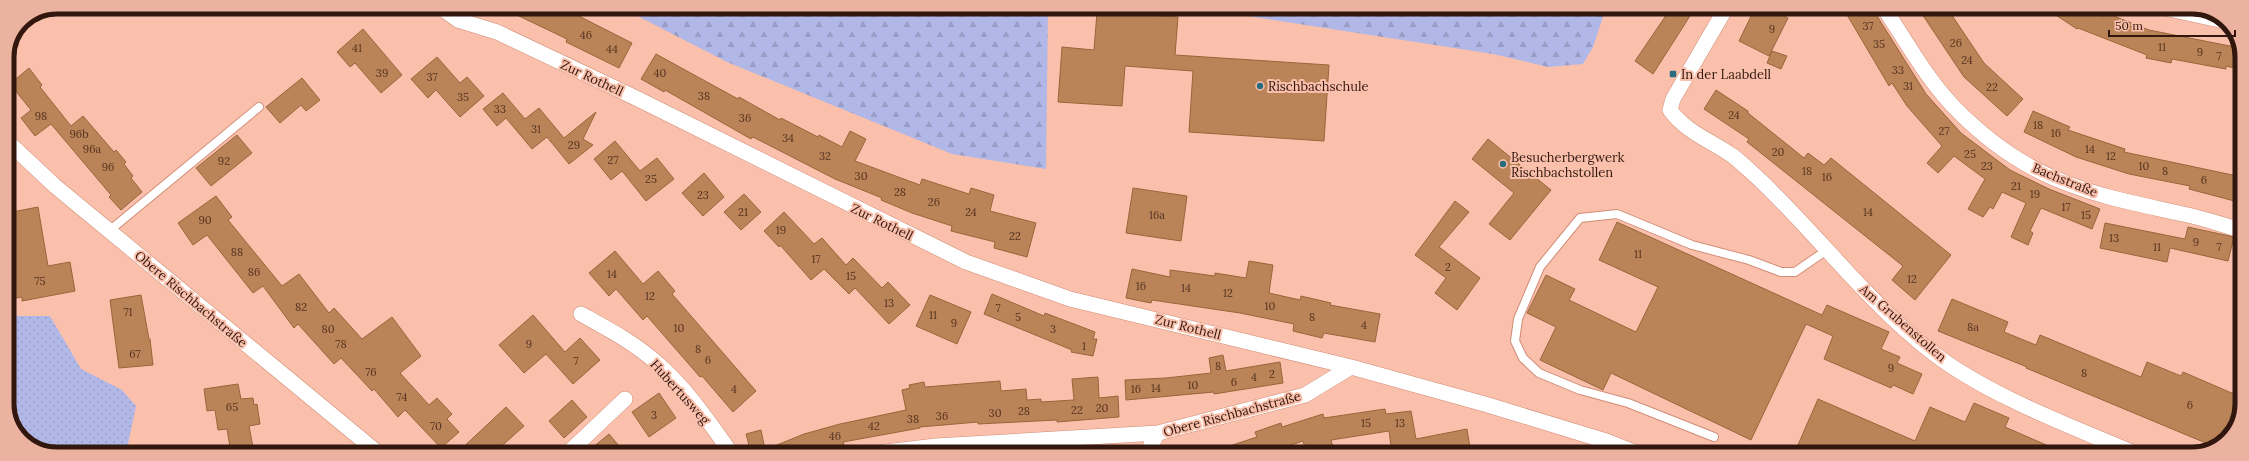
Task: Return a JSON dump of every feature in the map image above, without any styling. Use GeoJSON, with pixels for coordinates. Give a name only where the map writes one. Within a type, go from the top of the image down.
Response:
{"type":"FeatureCollection","features":[{"type":"Feature","properties":{"kind":"street","name":"Zur Rothell"},"geometry":{"type":"LineString","coordinates":[[450,14],[458,20],[497,32],[636,98],[966,262],[1070,299],[1351,368]]}},
{"type":"Feature","properties":{"kind":"street","name":"Am Grubenstollen"},"geometry":{"type":"LineString","coordinates":[[1723,14],[1673,99],[1670,110],[1679,121],[1697,136],[1733,156],[1798,219],[1869,297],[1934,354],[1994,391],[2120,447]]}},
{"type":"Feature","properties":{"kind":"street","name":"Bachstraße"},"geometry":{"type":"LineString","coordinates":[[1888,14],[1926,72],[1953,106],[1984,136],[2024,163],[2065,183],[2119,201],[2185,214],[2235,228]]}},
{"type":"Feature","properties":{"kind":"street"},"geometry":{"type":"LineString","coordinates":[[2192,14],[2209,18]]}},
{"type":"Feature","properties":{"kind":"street","name":"Obere Rischbachstraße"},"geometry":{"type":"LineString","coordinates":[[14,148],[55,186],[371,447]]}},
{"type":"Feature","properties":{"kind":"street","name":"Hubertusweg"},"geometry":{"type":"LineString","coordinates":[[581,314],[624,338],[658,364],[698,408],[727,447]]}},
{"type":"Feature","properties":{"kind":"street","name":"Obere Rischbachstraße"},"geometry":{"type":"LineString","coordinates":[[928,447],[1158,433],[1305,395],[1351,368]]}},
{"type":"Feature","properties":{"kind":"street"},"geometry":{"type":"LineString","coordinates":[[1351,368],[1488,405],[1620,447]]}},
{"type":"Feature","properties":{"kind":"street"},"geometry":{"type":"LineString","coordinates":[[574,447],[625,399]]}},
{"type":"Feature","properties":{"kind":"street"},"geometry":{"type":"LineString","coordinates":[[1150,447],[1158,433]]}},
{"type":"Feature","properties":{"kind":"lane"},"geometry":{"type":"LineString","coordinates":[[109,231],[259,107]]}},
{"type":"Feature","properties":{"kind":"lane"},"geometry":{"type":"LineString","coordinates":[[1714,437],[1628,403],[1580,390],[1539,373],[1522,358],[1515,341],[1518,319],[1540,267],[1580,218],[1617,214],[1692,245],[1749,260],[1781,272],[1795,272],[1827,250]]}},
{"type":"Feature","properties":{"kind":"green space"},"geometry":{"type":"Polygon","coordinates":[[[634,14],[1048,14],[1046,169],[952,154],[727,62],[634,14]]]}},
{"type":"Feature","properties":{"kind":"green space"},"geometry":{"type":"Polygon","coordinates":[[[1235,14],[1604,14],[1593,47],[1583,64],[1548,67],[1493,54],[1235,14]]]}},
{"type":"Feature","properties":{"kind":"green space"},"geometry":{"type":"Polygon","coordinates":[[[14,316],[50,316],[81,369],[122,390],[136,406],[127,447],[57,447],[43,445],[29,436],[21,428],[17,420],[14,407],[14,316]]]}},
{"type":"Feature","properties":{"kind":"building"},"geometry":{"type":"Polygon","coordinates":[[[515,14],[575,14],[632,43],[619,68],[566,42],[567,39],[515,14]]]}},
{"type":"Feature","properties":{"kind":"building","name":"Rischbachschule"},"geometry":{"type":"Polygon","coordinates":[[[1097,14],[1129,14],[1178,17],[1175,55],[1329,65],[1324,141],[1189,132],[1193,71],[1125,66],[1122,106],[1058,102],[1062,47],[1094,50],[1097,14]]]}},
{"type":"Feature","properties":{"kind":"building"},"geometry":{"type":"Polygon","coordinates":[[[1667,14],[1691,14],[1653,74],[1635,61],[1667,14]]]}},
{"type":"Feature","properties":{"kind":"building"},"geometry":{"type":"Polygon","coordinates":[[[1752,14],[1779,14],[1788,18],[1769,56],[1739,41],[1752,14]]]}},
{"type":"Feature","properties":{"kind":"building"},"geometry":{"type":"Polygon","coordinates":[[[1847,14],[1876,14],[1926,94],[1961,133],[2010,170],[2049,189],[2100,209],[2092,229],[2041,208],[2030,231],[2033,233],[2028,245],[2011,237],[2026,203],[2002,192],[1993,209],[1990,207],[1983,217],[1968,209],[1985,179],[1954,156],[1938,173],[1927,163],[1942,146],[1907,106],[1892,83],[1889,86],[1847,14]]]}},
{"type":"Feature","properties":{"kind":"building"},"geometry":{"type":"Polygon","coordinates":[[[1922,14],[1951,14],[1984,63],[2023,99],[2007,116],[1964,77],[1922,14]]]}},
{"type":"Feature","properties":{"kind":"building"},"geometry":{"type":"Polygon","coordinates":[[[2054,14],[2099,14],[2104,17],[2106,14],[2109,14],[2149,30],[2234,47],[2235,68],[2226,66],[2226,69],[2172,59],[2171,63],[2146,58],[2147,55],[2078,28],[2077,29],[2054,14]]]}},
{"type":"Feature","properties":{"kind":"building"},"geometry":{"type":"Polygon","coordinates":[[[363,29],[402,75],[381,93],[355,63],[350,67],[337,52],[363,29]]]}},
{"type":"Feature","properties":{"kind":"building"},"geometry":{"type":"Polygon","coordinates":[[[1772,51],[1787,56],[1781,69],[1767,63],[1772,51]]]}},
{"type":"Feature","properties":{"kind":"building"},"geometry":{"type":"Polygon","coordinates":[[[656,54],[780,120],[781,118],[818,137],[819,135],[842,147],[850,131],[866,139],[855,161],[920,185],[922,179],[969,194],[971,188],[994,195],[990,211],[1036,223],[1027,257],[994,248],[995,242],[951,231],[952,226],[912,213],[881,200],[882,198],[835,179],[753,137],[751,139],[665,90],[664,92],[641,79],[656,54]]]}},
{"type":"Feature","properties":{"kind":"building"},"geometry":{"type":"Polygon","coordinates":[[[437,57],[460,83],[467,77],[484,96],[460,117],[436,90],[428,98],[411,79],[437,57]]]}},
{"type":"Feature","properties":{"kind":"building"},"geometry":{"type":"Polygon","coordinates":[[[29,68],[42,85],[40,87],[71,126],[83,116],[114,152],[116,150],[126,162],[124,164],[133,176],[131,178],[142,192],[121,210],[109,197],[111,195],[51,124],[35,136],[21,118],[31,110],[14,89],[14,81],[29,68]]]}},
{"type":"Feature","properties":{"kind":"building"},"geometry":{"type":"Polygon","coordinates":[[[302,78],[320,100],[306,111],[301,105],[280,123],[266,107],[302,78]]]}},
{"type":"Feature","properties":{"kind":"building"},"geometry":{"type":"Polygon","coordinates":[[[1716,90],[1748,111],[1748,113],[1804,158],[1808,153],[1824,165],[1831,158],[1951,255],[1915,300],[1892,280],[1903,266],[1747,142],[1749,139],[1704,109],[1716,90]]]}},
{"type":"Feature","properties":{"kind":"building"},"geometry":{"type":"Polygon","coordinates":[[[503,93],[525,119],[539,108],[564,138],[596,112],[583,139],[593,145],[569,164],[547,137],[532,149],[506,118],[497,126],[483,109],[503,93]]]}},
{"type":"Feature","properties":{"kind":"building"},"geometry":{"type":"Polygon","coordinates":[[[2033,111],[2070,127],[2068,130],[2125,149],[2124,152],[2235,176],[2235,201],[2189,189],[2190,186],[2129,174],[2076,157],[2024,132],[2033,111]]]}},
{"type":"Feature","properties":{"kind":"building"},"geometry":{"type":"Polygon","coordinates":[[[237,135],[252,153],[211,186],[196,168],[237,135]]]}},
{"type":"Feature","properties":{"kind":"building"},"geometry":{"type":"Polygon","coordinates":[[[1488,139],[1551,190],[1510,240],[1489,224],[1514,193],[1472,159],[1488,139]]]}},
{"type":"Feature","properties":{"kind":"building"},"geometry":{"type":"Polygon","coordinates":[[[615,141],[640,171],[657,158],[674,179],[646,201],[622,171],[611,180],[594,159],[615,141]]]}},
{"type":"Feature","properties":{"kind":"building"},"geometry":{"type":"Polygon","coordinates":[[[704,173],[724,197],[703,216],[682,193],[704,173]]]}},
{"type":"Feature","properties":{"kind":"building"},"geometry":{"type":"Polygon","coordinates":[[[1133,188],[1187,196],[1181,241],[1126,233],[1133,188]]]}},
{"type":"Feature","properties":{"kind":"building"},"geometry":{"type":"Polygon","coordinates":[[[744,194],[761,212],[741,230],[724,212],[744,194]]]}},
{"type":"Feature","properties":{"kind":"building"},"geometry":{"type":"Polygon","coordinates":[[[216,196],[232,217],[228,220],[282,286],[299,274],[329,313],[334,308],[362,339],[392,317],[421,356],[400,373],[429,405],[437,398],[452,414],[447,419],[459,432],[442,447],[440,447],[405,410],[398,417],[374,389],[372,391],[341,358],[334,364],[298,324],[294,328],[263,286],[253,293],[207,235],[193,245],[178,223],[216,196]]]}},
{"type":"Feature","properties":{"kind":"building"},"geometry":{"type":"Polygon","coordinates":[[[1455,201],[1469,212],[1439,247],[1480,278],[1457,310],[1435,293],[1446,278],[1415,255],[1455,201]]]}},
{"type":"Feature","properties":{"kind":"building"},"geometry":{"type":"Polygon","coordinates":[[[38,207],[48,266],[70,262],[75,291],[22,301],[22,297],[14,298],[14,212],[38,207]]]}},
{"type":"Feature","properties":{"kind":"building"},"geometry":{"type":"Polygon","coordinates":[[[784,212],[814,244],[822,238],[846,265],[853,258],[882,288],[888,282],[910,305],[889,324],[855,288],[849,294],[824,269],[811,280],[780,245],[779,247],[764,231],[784,212]]]}},
{"type":"Feature","properties":{"kind":"building"},"geometry":{"type":"Polygon","coordinates":[[[1617,222],[1822,315],[1827,305],[1889,332],[1881,349],[1900,357],[1897,363],[1922,374],[1913,394],[1893,385],[1891,388],[1824,359],[1833,336],[1806,324],[1751,440],[1611,373],[1603,390],[1540,360],[1556,327],[1527,313],[1546,275],[1575,289],[1569,300],[1636,332],[1658,287],[1599,260],[1617,222]]]}},
{"type":"Feature","properties":{"kind":"building"},"geometry":{"type":"Polygon","coordinates":[[[2105,223],[2185,239],[2188,227],[2234,237],[2228,261],[2170,248],[2167,262],[2100,248],[2105,223]]]}},
{"type":"Feature","properties":{"kind":"building"},"geometry":{"type":"Polygon","coordinates":[[[615,251],[643,284],[658,271],[675,291],[672,294],[756,391],[733,412],[702,376],[700,377],[647,316],[643,320],[616,289],[609,296],[589,273],[615,251]]]}},
{"type":"Feature","properties":{"kind":"building"},"geometry":{"type":"Polygon","coordinates":[[[1249,261],[1273,265],[1269,293],[1300,300],[1301,296],[1331,303],[1330,305],[1380,314],[1375,342],[1324,333],[1322,338],[1293,331],[1294,324],[1240,313],[1152,300],[1151,303],[1126,298],[1132,269],[1170,277],[1170,270],[1215,276],[1215,273],[1246,278],[1249,261]]]}},
{"type":"Feature","properties":{"kind":"building"},"geometry":{"type":"Polygon","coordinates":[[[992,294],[1044,316],[1045,313],[1095,332],[1093,339],[1097,339],[1093,356],[1071,352],[1072,350],[984,314],[992,294]]]}},
{"type":"Feature","properties":{"kind":"building"},"geometry":{"type":"Polygon","coordinates":[[[141,295],[150,339],[153,365],[119,368],[110,300],[141,295]]]}},
{"type":"Feature","properties":{"kind":"building"},"geometry":{"type":"Polygon","coordinates":[[[930,295],[971,312],[957,344],[916,326],[930,295]]]}},
{"type":"Feature","properties":{"kind":"building"},"geometry":{"type":"Polygon","coordinates":[[[1952,299],[2008,322],[2004,332],[2036,345],[2040,335],[2141,377],[2147,362],[2181,376],[2183,372],[2235,394],[2232,420],[2228,428],[2218,438],[2208,444],[1938,331],[1952,299]]]}},
{"type":"Feature","properties":{"kind":"building"},"geometry":{"type":"Polygon","coordinates":[[[533,315],[565,352],[580,338],[600,360],[573,384],[546,354],[524,373],[499,345],[533,315]]]}},
{"type":"Feature","properties":{"kind":"building"},"geometry":{"type":"Polygon","coordinates":[[[1223,355],[1226,371],[1280,362],[1283,383],[1214,394],[1214,392],[1126,400],[1125,380],[1166,378],[1211,373],[1209,358],[1223,355]]]}},
{"type":"Feature","properties":{"kind":"building"},"geometry":{"type":"Polygon","coordinates":[[[1098,377],[1099,398],[1118,396],[1119,417],[1057,422],[1057,420],[978,424],[978,422],[920,427],[843,442],[844,445],[836,447],[772,447],[804,434],[840,424],[906,410],[902,390],[910,388],[909,385],[924,382],[925,387],[1000,381],[1001,391],[1026,389],[1027,400],[1041,399],[1041,402],[1074,400],[1072,379],[1098,377]]]}},
{"type":"Feature","properties":{"kind":"building"},"geometry":{"type":"Polygon","coordinates":[[[238,384],[241,399],[253,398],[254,405],[257,404],[260,424],[249,426],[253,447],[230,447],[227,429],[218,430],[215,410],[207,411],[204,389],[238,384]]]}},
{"type":"Feature","properties":{"kind":"building"},"geometry":{"type":"Polygon","coordinates":[[[659,393],[676,418],[649,437],[632,412],[659,393]]]}},
{"type":"Feature","properties":{"kind":"building"},"geometry":{"type":"Polygon","coordinates":[[[1818,399],[1915,441],[1930,407],[1965,422],[1974,403],[2009,418],[2005,427],[2051,447],[1797,447],[1818,399]]]}},
{"type":"Feature","properties":{"kind":"building"},"geometry":{"type":"Polygon","coordinates":[[[572,400],[587,417],[564,438],[549,421],[572,400]]]}},
{"type":"Feature","properties":{"kind":"building"},"geometry":{"type":"Polygon","coordinates":[[[506,407],[524,426],[501,447],[463,447],[506,407]]]}},
{"type":"Feature","properties":{"kind":"building"},"geometry":{"type":"Polygon","coordinates":[[[1385,409],[1386,414],[1411,411],[1416,439],[1467,429],[1470,447],[1391,447],[1389,431],[1331,440],[1333,447],[1305,447],[1303,441],[1285,447],[1226,447],[1257,437],[1255,432],[1281,423],[1282,427],[1323,414],[1324,418],[1385,409]]]}},
{"type":"Feature","properties":{"kind":"building"},"geometry":{"type":"Polygon","coordinates":[[[761,430],[764,445],[749,447],[746,434],[761,430]]]}},
{"type":"Feature","properties":{"kind":"building"},"geometry":{"type":"Polygon","coordinates":[[[609,434],[620,447],[593,447],[609,434]]]}},
{"type":"Feature","properties":{"kind":"place","name":"In der Laabdell"},"geometry":{"type":"Point","coordinates":[1673,74]}},
{"type":"Feature","properties":{"kind":"place","name":"Rischbachschule"},"geometry":{"type":"Point","coordinates":[1260,86]}},
{"type":"Feature","properties":{"kind":"place","name":"Besucherbergwerk Rischbachstollen"},"geometry":{"type":"Point","coordinates":[1503,164]}}]}
